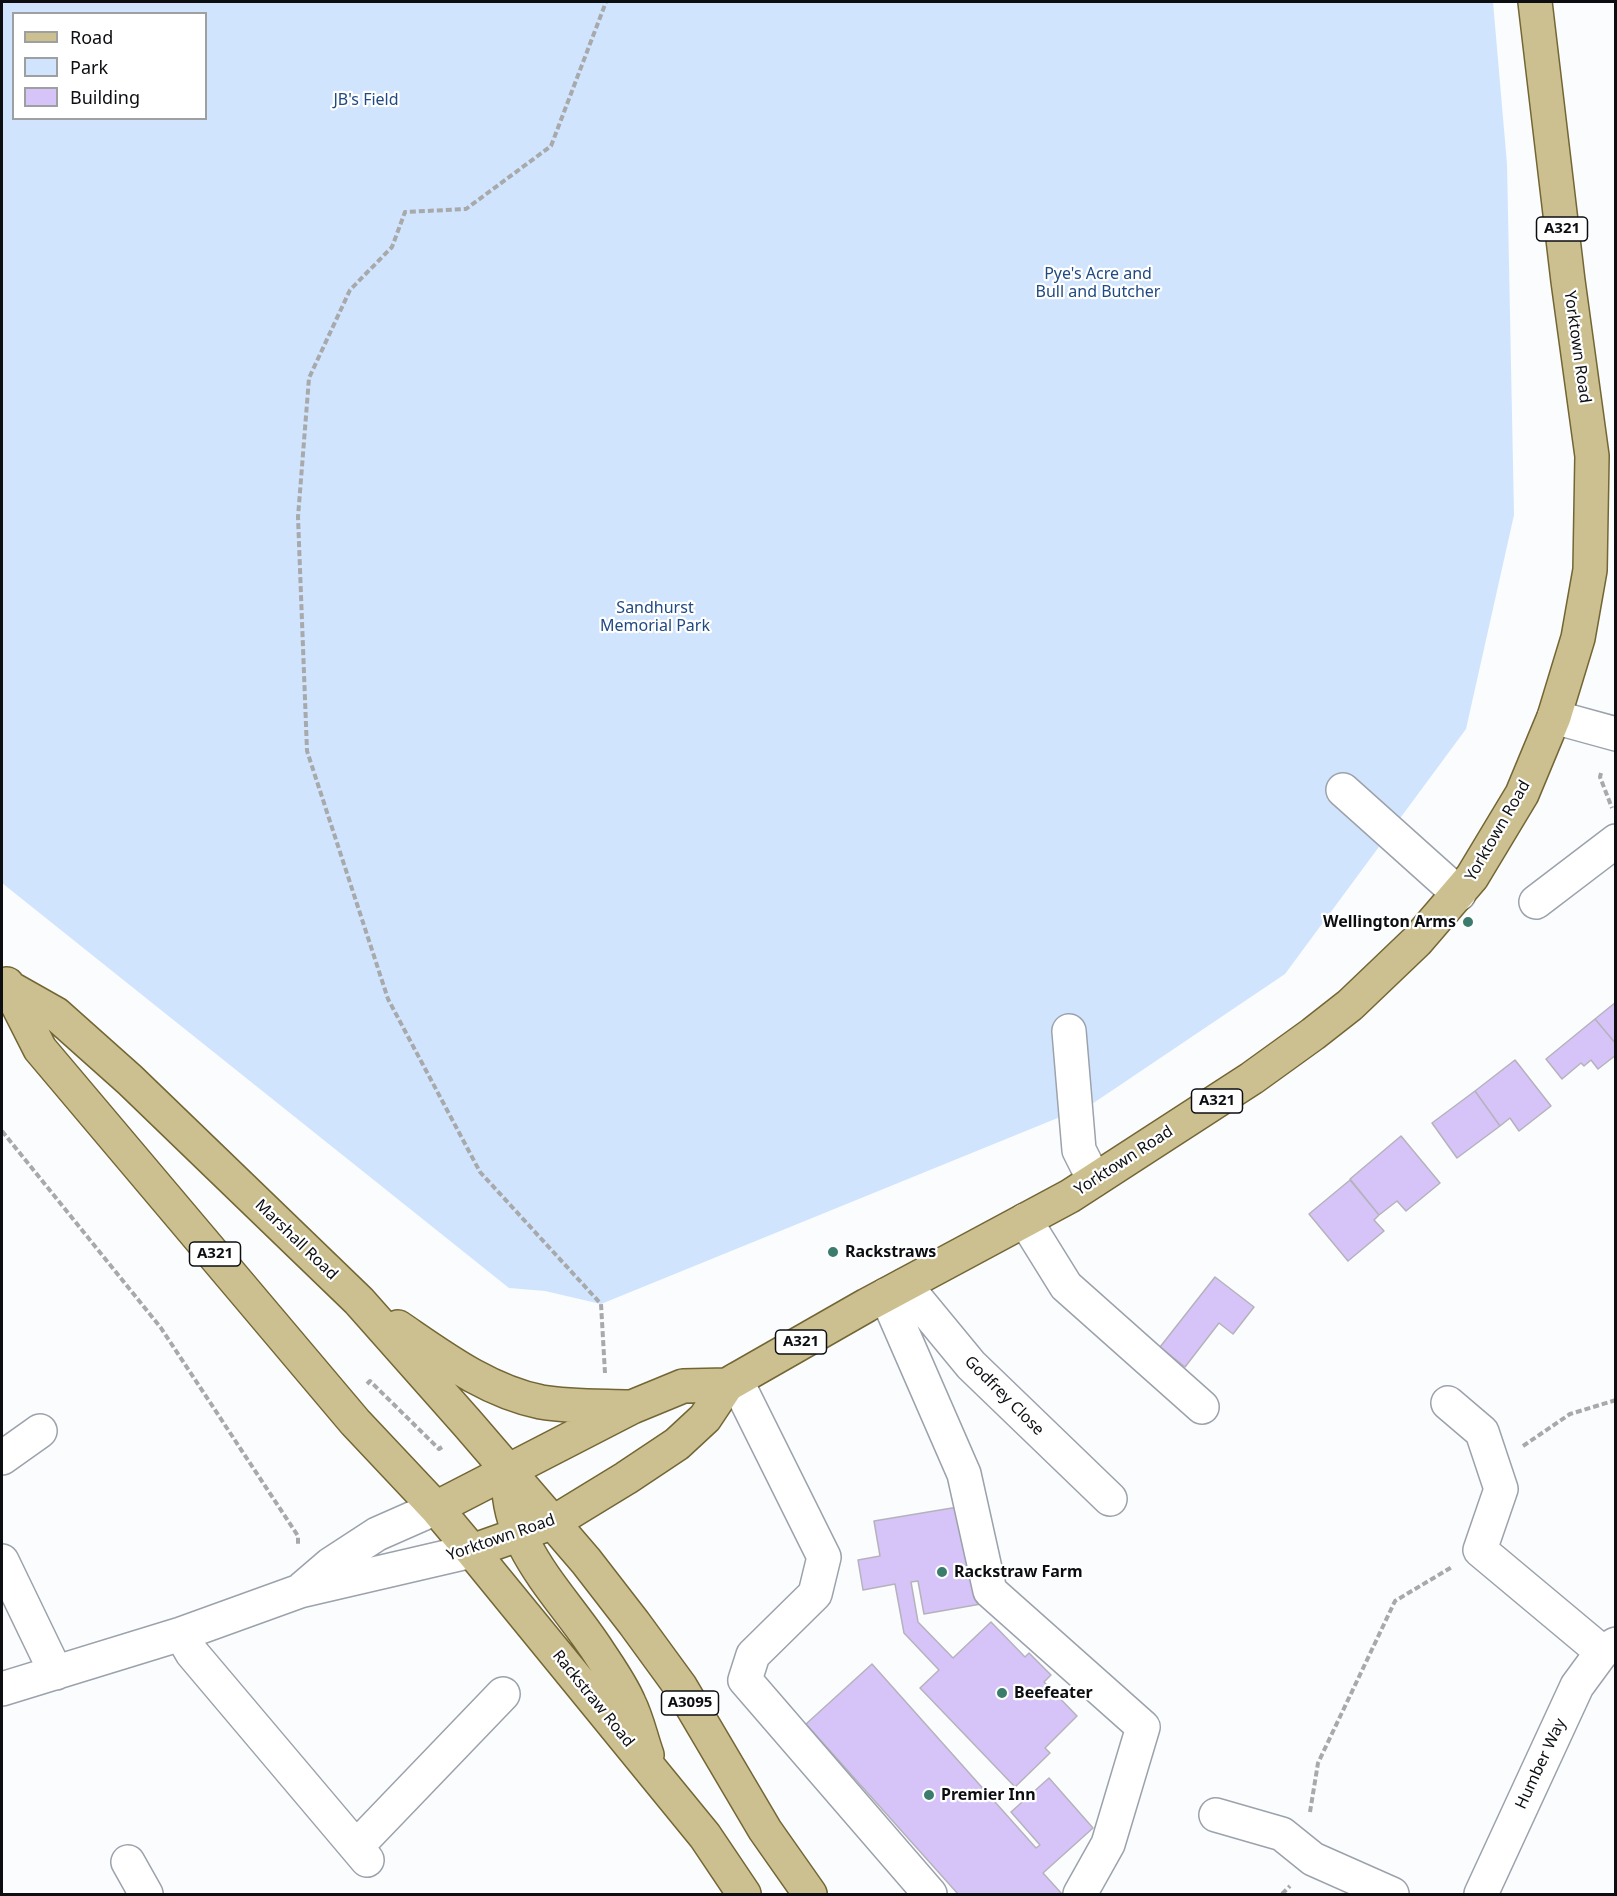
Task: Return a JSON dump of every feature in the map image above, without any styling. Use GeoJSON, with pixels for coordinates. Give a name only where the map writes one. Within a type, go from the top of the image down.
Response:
{"type":"FeatureCollection","features":[{"type":"Feature","properties":{"kind":"main road","name":"Yorktown Road"},"geometry":{"type":"LineString","coordinates":[[472,1551],[554,1522],[677,1444],[705,1418],[732,1382],[1094,1180],[1252,1078],[1350,1005],[1418,941],[1459,894],[1488,854],[1522,794],[1554,717],[1572,662],[1588,594],[1592,466],[1535,2]]}},
{"type":"Feature","properties":{"kind":"main road","name":"Marshall Road"},"geometry":{"type":"LineString","coordinates":[[6,983],[65,1022],[130,1080],[359,1301],[554,1522]]}},
{"type":"Feature","properties":{"kind":"main road","name":"Marshall Road"},"geometry":{"type":"LineString","coordinates":[[6,983],[40,1049],[355,1422],[436,1508]]}},
{"type":"Feature","properties":{"kind":"main road"},"geometry":{"type":"LineString","coordinates":[[359,1301],[437,1355],[498,1388],[542,1402],[632,1407]]}},
{"type":"Feature","properties":{"kind":"main road","name":"Yorktown Road"},"geometry":{"type":"LineString","coordinates":[[436,1508],[632,1407],[683,1386],[732,1382]]}},
{"type":"Feature","properties":{"kind":"main road"},"geometry":{"type":"LineString","coordinates":[[509,1471],[507,1488],[519,1535],[528,1555],[595,1647],[629,1702],[653,1773]]}},
{"type":"Feature","properties":{"kind":"main road","name":"Rackstraw Road"},"geometry":{"type":"LineString","coordinates":[[436,1508],[705,1836],[744,1894]]}},
{"type":"Feature","properties":{"kind":"main road","name":"A3095"},"geometry":{"type":"LineString","coordinates":[[554,1522],[634,1623],[680,1686],[765,1830],[810,1894]]}},
{"type":"Feature","properties":{"kind":"street"},"geometry":{"type":"LineString","coordinates":[[1554,717],[1616,734]]}},
{"type":"Feature","properties":{"kind":"street"},"geometry":{"type":"LineString","coordinates":[[1343,790],[1459,894]]}},
{"type":"Feature","properties":{"kind":"street"},"geometry":{"type":"LineString","coordinates":[[1536,902],[1616,841]]}},
{"type":"Feature","properties":{"kind":"street"},"geometry":{"type":"LineString","coordinates":[[1069,1031],[1079,1150],[1094,1180]]}},
{"type":"Feature","properties":{"kind":"street"},"geometry":{"type":"LineString","coordinates":[[1025,1220],[1066,1286],[1202,1407]]}},
{"type":"Feature","properties":{"kind":"street"},"geometry":{"type":"LineString","coordinates":[[895,1290],[964,1474],[990,1591],[1143,1727],[1108,1844],[1080,1894]]}},
{"type":"Feature","properties":{"kind":"street","name":"Godfrey Close"},"geometry":{"type":"LineString","coordinates":[[895,1290],[1110,1499]]}},
{"type":"Feature","properties":{"kind":"street"},"geometry":{"type":"LineString","coordinates":[[732,1382],[824,1557],[815,1594],[753,1655],[745,1680],[930,1894]]}},
{"type":"Feature","properties":{"kind":"street"},"geometry":{"type":"LineString","coordinates":[[1448,1403],[1482,1432],[1501,1489],[1480,1550],[1609,1648]]}},
{"type":"Feature","properties":{"kind":"street"},"geometry":{"type":"LineString","coordinates":[[2,1458],[40,1431]]}},
{"type":"Feature","properties":{"kind":"street","name":"Yorktown Road"},"geometry":{"type":"LineString","coordinates":[[300,1591],[331,1564],[377,1534],[436,1508]]}},
{"type":"Feature","properties":{"kind":"street","name":"Yorktown Road"},"geometry":{"type":"LineString","coordinates":[[2,1689],[182,1634],[300,1591],[472,1551]]}},
{"type":"Feature","properties":{"kind":"street"},"geometry":{"type":"LineString","coordinates":[[2,1561],[56,1672]]}},
{"type":"Feature","properties":{"kind":"street"},"geometry":{"type":"LineString","coordinates":[[182,1634],[192,1653],[362,1853],[503,1694]]}},
{"type":"Feature","properties":{"kind":"street","name":"Humber Way"},"geometry":{"type":"LineString","coordinates":[[1480,1894],[1577,1686],[1609,1648]]}},
{"type":"Feature","properties":{"kind":"street"},"geometry":{"type":"LineString","coordinates":[[1216,1815],[1282,1834],[1342,1885],[1392,1894]]}},
{"type":"Feature","properties":{"kind":"street"},"geometry":{"type":"LineString","coordinates":[[128,1862],[146,1894]]}},
{"type":"Feature","properties":{"kind":"path"},"geometry":{"type":"LineString","coordinates":[[605,1378],[601,1304],[480,1172],[388,999],[307,751],[298,517],[309,378],[350,290],[392,248],[405,212],[466,209],[551,146],[606,2]]}},
{"type":"Feature","properties":{"kind":"path"},"geometry":{"type":"LineString","coordinates":[[1601,773],[1600,777],[1616,817]]}},
{"type":"Feature","properties":{"kind":"path"},"geometry":{"type":"LineString","coordinates":[[2,1131],[161,1328],[251,1462],[298,1536],[300,1591]]}},
{"type":"Feature","properties":{"kind":"path"},"geometry":{"type":"LineString","coordinates":[[370,1382],[439,1449]]}},
{"type":"Feature","properties":{"kind":"path"},"geometry":{"type":"LineString","coordinates":[[1501,1489],[1523,1446],[1570,1414],[1616,1400]]}},
{"type":"Feature","properties":{"kind":"path"},"geometry":{"type":"LineString","coordinates":[[1282,1894],[1313,1859],[1310,1816],[1318,1763],[1395,1601],[1480,1550]]}},
{"type":"Feature","properties":{"kind":"green space","name":"Sandhurst Memorial Park"},"geometry":{"type":"Polygon","coordinates":[[[2,2],[1493,2],[1507,164],[1514,515],[1466,729],[1285,974],[1092,1104],[601,1304],[545,1291],[509,1288],[2,883],[2,2]]]}},
{"type":"Feature","properties":{"kind":"building"},"geometry":{"type":"Polygon","coordinates":[[[1616,1002],[1616,1044],[1595,1019],[1616,1002]]]}},
{"type":"Feature","properties":{"kind":"building"},"geometry":{"type":"Polygon","coordinates":[[[1595,1019],[1616,1044],[1616,1055],[1598,1069],[1591,1060],[1584,1066],[1581,1063],[1562,1079],[1546,1059],[1595,1019]]]}},
{"type":"Feature","properties":{"kind":"building"},"geometry":{"type":"Polygon","coordinates":[[[1515,1060],[1551,1106],[1519,1131],[1510,1118],[1500,1126],[1475,1091],[1515,1060]]]}},
{"type":"Feature","properties":{"kind":"building"},"geometry":{"type":"Polygon","coordinates":[[[1475,1091],[1500,1126],[1457,1158],[1432,1123],[1475,1091]]]}},
{"type":"Feature","properties":{"kind":"building"},"geometry":{"type":"Polygon","coordinates":[[[1401,1136],[1440,1183],[1406,1211],[1397,1201],[1379,1215],[1350,1179],[1401,1136]]]}},
{"type":"Feature","properties":{"kind":"building"},"geometry":{"type":"Polygon","coordinates":[[[1350,1180],[1379,1215],[1374,1220],[1384,1231],[1348,1261],[1309,1214],[1350,1180]]]}},
{"type":"Feature","properties":{"kind":"building"},"geometry":{"type":"Polygon","coordinates":[[[1215,1277],[1254,1307],[1233,1334],[1219,1323],[1185,1367],[1160,1347],[1215,1277]]]}},
{"type":"Feature","properties":{"kind":"building"},"geometry":{"type":"Polygon","coordinates":[[[964,1506],[981,1604],[924,1614],[918,1581],[911,1582],[918,1622],[953,1658],[991,1622],[1025,1657],[1029,1653],[1051,1675],[1044,1682],[1077,1716],[1045,1748],[1050,1753],[1015,1787],[920,1688],[939,1670],[904,1633],[895,1584],[863,1590],[858,1560],[880,1556],[874,1521],[964,1506]]]}},
{"type":"Feature","properties":{"kind":"building","name":"Premier Inn"},"geometry":{"type":"Polygon","coordinates":[[[872,1664],[1036,1848],[1040,1845],[1011,1812],[1049,1778],[1093,1828],[1043,1873],[1062,1894],[958,1894],[806,1724],[872,1664]]]}},
{"type":"Feature","properties":{"kind":"place","name":"Wellington Arms"},"geometry":{"type":"Point","coordinates":[1468,922]}},
{"type":"Feature","properties":{"kind":"place","name":"Rackstraws"},"geometry":{"type":"Point","coordinates":[833,1252]}},
{"type":"Feature","properties":{"kind":"place","name":"Rackstraw Farm"},"geometry":{"type":"Point","coordinates":[942,1572]}},
{"type":"Feature","properties":{"kind":"place","name":"Beefeater"},"geometry":{"type":"Point","coordinates":[1002,1693]}},
{"type":"Feature","properties":{"kind":"place","name":"Premier Inn"},"geometry":{"type":"Point","coordinates":[929,1795]}},
{"type":"Feature","properties":{"kind":"park label","name":"JB's Field"},"geometry":{"type":"Point","coordinates":[366,100]}},
{"type":"Feature","properties":{"kind":"park label","name":"Pye's Acre and Bull and Butcher"},"geometry":{"type":"Point","coordinates":[1098,283]}}]}
